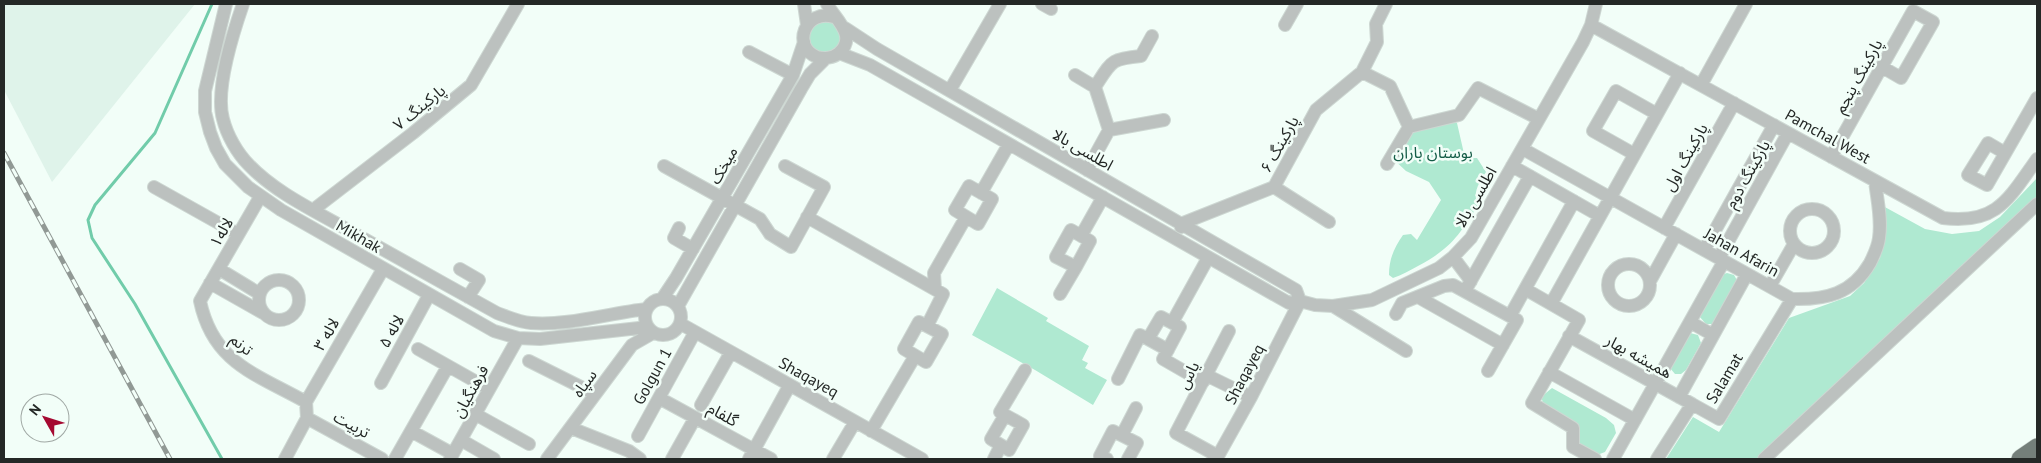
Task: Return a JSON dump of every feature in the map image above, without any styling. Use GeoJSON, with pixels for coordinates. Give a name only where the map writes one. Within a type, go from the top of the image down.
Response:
{"type":"FeatureCollection","features":[{"type":"Feature","properties":{"kind":"highway"},"geometry":{"type":"LineString","coordinates":[[2021,459],[2037,448]]}},
{"type":"Feature","properties":{"kind":"street","name":"Mikhak"},"geometry":{"type":"LineString","coordinates":[[226,4],[205,91],[205,112],[216,148],[226,164],[260,197],[494,331],[518,338],[540,339],[629,328],[650,330]]}},
{"type":"Feature","properties":{"kind":"street","name":"Mikhak"},"geometry":{"type":"LineString","coordinates":[[243,4],[230,48],[221,93],[222,118],[231,140],[247,164],[264,180],[497,313],[530,323],[647,310]]}},
{"type":"Feature","properties":{"kind":"street","name":"پارکینگ ۷"},"geometry":{"type":"LineString","coordinates":[[314,210],[471,85],[518,4]]}},
{"type":"Feature","properties":{"kind":"street"},"geometry":{"type":"LineString","coordinates":[[804,4],[807,25]]}},
{"type":"Feature","properties":{"kind":"street"},"geometry":{"type":"LineString","coordinates":[[827,4],[834,17],[845,28],[846,41],[840,53],[826,58],[812,54],[804,42],[804,30],[816,17],[822,15],[834,17]]}},
{"type":"Feature","properties":{"kind":"street"},"geometry":{"type":"LineString","coordinates":[[950,90],[1000,4]]}},
{"type":"Feature","properties":{"kind":"street"},"geometry":{"type":"LineString","coordinates":[[1285,25],[1297,4]]}},
{"type":"Feature","properties":{"kind":"street"},"geometry":{"type":"LineString","coordinates":[[1386,4],[1376,24],[1378,42],[1362,72],[1390,86],[1409,127]]}},
{"type":"Feature","properties":{"kind":"street","name":"اطلسی بالا"},"geometry":{"type":"LineString","coordinates":[[840,53],[870,65],[1289,303],[1300,301],[1315,305],[1333,306],[1372,300],[1439,268],[1454,257],[1471,238],[1523,149],[1591,25],[1596,4]]}},
{"type":"Feature","properties":{"kind":"street"},"geometry":{"type":"LineString","coordinates":[[1701,85],[1746,4]]}},
{"type":"Feature","properties":{"kind":"street","name":"پارکینگ پنجم"},"geometry":{"type":"LineString","coordinates":[[1831,157],[1913,11],[1933,22],[1901,78],[1882,67]]}},
{"type":"Feature","properties":{"kind":"street","name":"Pamchal West"},"geometry":{"type":"LineString","coordinates":[[1591,25],[1943,218],[1959,220],[1988,215],[2004,203],[2037,159]]}},
{"type":"Feature","properties":{"kind":"street","name":"اطلسی بالا"},"geometry":{"type":"LineString","coordinates":[[845,28],[1086,170],[1183,223],[1296,290],[1300,301]]}},
{"type":"Feature","properties":{"kind":"street"},"geometry":{"type":"LineString","coordinates":[[1096,87],[1113,61],[1118,58],[1140,56],[1152,36]]}},
{"type":"Feature","properties":{"kind":"street","name":"میخک"},"geometry":{"type":"LineString","coordinates":[[662,299],[693,249],[793,75],[804,42]]}},
{"type":"Feature","properties":{"kind":"street"},"geometry":{"type":"LineString","coordinates":[[749,52],[793,75]]}},
{"type":"Feature","properties":{"kind":"street","name":"میخک"},"geometry":{"type":"LineString","coordinates":[[678,306],[810,74],[826,58]]}},
{"type":"Feature","properties":{"kind":"street","name":"پارکینگ ۶"},"geometry":{"type":"LineString","coordinates":[[1183,223],[1274,187],[1316,110],[1362,72]]}},
{"type":"Feature","properties":{"kind":"street"},"geometry":{"type":"LineString","coordinates":[[1551,304],[1680,74]]}},
{"type":"Feature","properties":{"kind":"street"},"geometry":{"type":"LineString","coordinates":[[1075,75],[1096,87],[1109,130],[1086,170]]}},
{"type":"Feature","properties":{"kind":"street"},"geometry":{"type":"LineString","coordinates":[[1387,164],[1409,127],[1460,115],[1478,88],[1539,119]]}},
{"type":"Feature","properties":{"kind":"street"},"geometry":{"type":"LineString","coordinates":[[1634,154],[1594,132],[1616,92],[1657,114]]}},
{"type":"Feature","properties":{"kind":"street"},"geometry":{"type":"LineString","coordinates":[[2005,153],[1988,144],[1968,175],[1986,185],[2005,153],[2037,98]]}},
{"type":"Feature","properties":{"kind":"street","name":"پارکینگ اول"},"geometry":{"type":"LineString","coordinates":[[1664,228],[1734,103]]}},
{"type":"Feature","properties":{"kind":"street"},"geometry":{"type":"LineString","coordinates":[[1109,130],[1164,120]]}},
{"type":"Feature","properties":{"kind":"street","name":"پارکینگ دوم"},"geometry":{"type":"LineString","coordinates":[[1704,250],[1774,125]]}},
{"type":"Feature","properties":{"kind":"street","name":"پارکینگ دوم"},"geometry":{"type":"LineString","coordinates":[[1613,459],[1690,322],[1753,196],[1788,133]]}},
{"type":"Feature","properties":{"kind":"street"},"geometry":{"type":"LineString","coordinates":[[935,289],[934,273],[966,217],[978,224],[992,200],[981,193],[1009,144]]}},
{"type":"Feature","properties":{"kind":"street","name":"Jahan Afarin"},"geometry":{"type":"LineString","coordinates":[[1523,149],[1792,299]]}},
{"type":"Feature","properties":{"kind":"street"},"geometry":{"type":"LineString","coordinates":[[664,166],[760,220],[770,234],[791,247],[824,187],[785,166]]}},
{"type":"Feature","properties":{"kind":"street"},"geometry":{"type":"LineString","coordinates":[[1512,166],[1600,216]]}},
{"type":"Feature","properties":{"kind":"street"},"geometry":{"type":"LineString","coordinates":[[1468,286],[1530,176]]}},
{"type":"Feature","properties":{"kind":"street"},"geometry":{"type":"LineString","coordinates":[[1792,299],[1822,298],[1848,288],[1865,271],[1876,253],[1879,238],[1875,181]]}},
{"type":"Feature","properties":{"kind":"street"},"geometry":{"type":"LineString","coordinates":[[154,187],[238,234]]}},
{"type":"Feature","properties":{"kind":"street"},"geometry":{"type":"LineString","coordinates":[[1274,187],[1329,222]]}},
{"type":"Feature","properties":{"kind":"street"},"geometry":{"type":"LineString","coordinates":[[1739,188],[1753,196]]}},
{"type":"Feature","properties":{"kind":"street","name":"لاله۱"},"geometry":{"type":"LineString","coordinates":[[210,283],[260,197]]}},
{"type":"Feature","properties":{"kind":"street"},"geometry":{"type":"LineString","coordinates":[[1081,236],[1103,197]]}},
{"type":"Feature","properties":{"kind":"street"},"geometry":{"type":"LineString","coordinates":[[1510,316],[1574,201]]}},
{"type":"Feature","properties":{"kind":"street"},"geometry":{"type":"LineString","coordinates":[[1764,459],[2037,204]]}},
{"type":"Feature","properties":{"kind":"street"},"geometry":{"type":"LineString","coordinates":[[807,217],[943,294],[927,326]]}},
{"type":"Feature","properties":{"kind":"street"},"geometry":{"type":"LineString","coordinates":[[1175,238],[1183,223]]}},
{"type":"Feature","properties":{"kind":"street"},"geometry":{"type":"LineString","coordinates":[[679,228],[674,238],[693,249]]}},
{"type":"Feature","properties":{"kind":"street"},"geometry":{"type":"LineString","coordinates":[[1060,294],[1076,267],[1090,241],[1070,230],[1056,257],[1076,267]]}},
{"type":"Feature","properties":{"kind":"street"},"geometry":{"type":"LineString","coordinates":[[1650,281],[1676,234]]}},
{"type":"Feature","properties":{"kind":"street"},"geometry":{"type":"LineString","coordinates":[[1770,286],[1794,244]]}},
{"type":"Feature","properties":{"kind":"street"},"geometry":{"type":"LineString","coordinates":[[1454,257],[1468,286],[1517,320],[1488,371]]}},
{"type":"Feature","properties":{"kind":"street"},"geometry":{"type":"LineString","coordinates":[[1172,323],[1208,258]]}},
{"type":"Feature","properties":{"kind":"street"},"geometry":{"type":"LineString","coordinates":[[219,269],[260,294]]}},
{"type":"Feature","properties":{"kind":"street","name":"لاله ۳"},"geometry":{"type":"LineString","coordinates":[[306,402],[383,269]]}},
{"type":"Feature","properties":{"kind":"street"},"geometry":{"type":"LineString","coordinates":[[460,269],[479,280],[468,297]]}},
{"type":"Feature","properties":{"kind":"street"},"geometry":{"type":"LineString","coordinates":[[1679,397],[1747,274]]}},
{"type":"Feature","properties":{"kind":"street"},"geometry":{"type":"LineString","coordinates":[[210,283],[263,314],[275,320],[289,318],[298,308],[299,295],[292,284],[280,279],[267,283],[258,301],[263,314]]}},
{"type":"Feature","properties":{"kind":"street","name":"ترنم"},"geometry":{"type":"LineString","coordinates":[[210,283],[200,301],[203,318],[215,342],[234,362],[306,402]]}},
{"type":"Feature","properties":{"kind":"street"},"geometry":{"type":"LineString","coordinates":[[1396,314],[1402,303],[1444,286],[1468,286]]}},
{"type":"Feature","properties":{"kind":"street"},"geometry":{"type":"LineString","coordinates":[[1524,290],[1578,320],[1532,403],[1573,428],[1573,447],[1595,459]]}},
{"type":"Feature","properties":{"kind":"street","name":"لاله ۵"},"geometry":{"type":"LineString","coordinates":[[381,382],[429,295]]}},
{"type":"Feature","properties":{"kind":"street"},"geometry":{"type":"LineString","coordinates":[[1418,297],[1503,344]]}},
{"type":"Feature","properties":{"kind":"street"},"geometry":{"type":"LineString","coordinates":[[662,299],[671,300],[678,306],[682,315],[678,330],[666,336],[650,330],[645,317],[647,310],[653,302],[662,299]]}},
{"type":"Feature","properties":{"kind":"street","name":"Salamat"},"geometry":{"type":"LineString","coordinates":[[1657,459],[1692,404],[1718,419],[1792,299]]}},
{"type":"Feature","properties":{"kind":"street","name":"Shaqayeq"},"geometry":{"type":"LineString","coordinates":[[1216,458],[1251,397],[1300,301]]}},
{"type":"Feature","properties":{"kind":"street"},"geometry":{"type":"LineString","coordinates":[[1333,306],[1406,351]]}},
{"type":"Feature","properties":{"kind":"street"},"geometry":{"type":"LineString","coordinates":[[1148,339],[1161,317],[1180,327],[1163,359],[1251,397]]}},
{"type":"Feature","properties":{"kind":"street"},"geometry":{"type":"LineString","coordinates":[[920,322],[927,326],[942,334],[926,362],[904,349],[920,322]]}},
{"type":"Feature","properties":{"kind":"street"},"geometry":{"type":"LineString","coordinates":[[1690,322],[1713,335]]}},
{"type":"Feature","properties":{"kind":"street","name":"Shaqayeq"},"geometry":{"type":"LineString","coordinates":[[681,324],[920,459]]}},
{"type":"Feature","properties":{"kind":"street","name":"سپاه"},"geometry":{"type":"LineString","coordinates":[[547,459],[632,345],[650,330]]}},
{"type":"Feature","properties":{"kind":"street","name":"یاس"},"geometry":{"type":"LineString","coordinates":[[1216,458],[1176,433],[1228,331]]}},
{"type":"Feature","properties":{"kind":"street","name":"Golgun 1"},"geometry":{"type":"LineString","coordinates":[[638,436],[695,332]]}},
{"type":"Feature","properties":{"kind":"street"},"geometry":{"type":"LineString","coordinates":[[1118,379],[1140,335],[1168,350]]}},
{"type":"Feature","properties":{"kind":"street","name":"همیشه بهار"},"geometry":{"type":"LineString","coordinates":[[1570,336],[1692,404]]}},
{"type":"Feature","properties":{"kind":"street","name":"فرهنگیان"},"geometry":{"type":"LineString","coordinates":[[451,457],[518,338]]}},
{"type":"Feature","properties":{"kind":"street"},"geometry":{"type":"LineString","coordinates":[[418,349],[489,389]]}},
{"type":"Feature","properties":{"kind":"street"},"geometry":{"type":"LineString","coordinates":[[701,405],[731,352]]}},
{"type":"Feature","properties":{"kind":"street"},"geometry":{"type":"LineString","coordinates":[[871,431],[915,356]]}},
{"type":"Feature","properties":{"kind":"street"},"geometry":{"type":"LineString","coordinates":[[529,361],[595,394]]}},
{"type":"Feature","properties":{"kind":"street"},"geometry":{"type":"LineString","coordinates":[[395,459],[448,366]]}},
{"type":"Feature","properties":{"kind":"street"},"geometry":{"type":"LineString","coordinates":[[1005,415],[991,439],[1009,450],[1023,425],[1000,412],[1025,370]]}},
{"type":"Feature","properties":{"kind":"street"},"geometry":{"type":"LineString","coordinates":[[1549,372],[1635,420]]}},
{"type":"Feature","properties":{"kind":"street"},"geometry":{"type":"LineString","coordinates":[[752,455],[787,390]]}},
{"type":"Feature","properties":{"kind":"street","name":"گلفام"},"geometry":{"type":"LineString","coordinates":[[659,398],[695,418],[752,455],[771,459]]}},
{"type":"Feature","properties":{"kind":"street"},"geometry":{"type":"LineString","coordinates":[[285,459],[308,418],[306,402]]}},
{"type":"Feature","properties":{"kind":"street"},"geometry":{"type":"LineString","coordinates":[[1122,435],[1136,408]]}},
{"type":"Feature","properties":{"kind":"street"},"geometry":{"type":"LineString","coordinates":[[475,414],[529,444]]}},
{"type":"Feature","properties":{"kind":"street","name":"تربیت"},"geometry":{"type":"LineString","coordinates":[[308,418],[382,459]]}},
{"type":"Feature","properties":{"kind":"street"},"geometry":{"type":"LineString","coordinates":[[672,459],[695,418]]}},
{"type":"Feature","properties":{"kind":"street"},"geometry":{"type":"LineString","coordinates":[[833,459],[855,422]]}},
{"type":"Feature","properties":{"kind":"street"},"geometry":{"type":"LineString","coordinates":[[571,428],[629,451],[640,459]]}},
{"type":"Feature","properties":{"kind":"street"},"geometry":{"type":"LineString","coordinates":[[411,431],[451,457]]}},
{"type":"Feature","properties":{"kind":"street"},"geometry":{"type":"LineString","coordinates":[[1107,459],[1100,456],[1114,431],[1136,443],[1128,459]]}},
{"type":"Feature","properties":{"kind":"street"},"geometry":{"type":"LineString","coordinates":[[461,440],[494,459]]}},
{"type":"Feature","properties":{"kind":"street"},"geometry":{"type":"LineString","coordinates":[[994,459],[1001,445]]}},
{"type":"Feature","properties":{"kind":"shaded area"},"geometry":{"type":"Polygon","coordinates":[[[4,4],[195,4],[52,182],[4,90],[4,4]]]}},
{"type":"Feature","properties":{"kind":"green space"},"geometry":{"type":"Polygon","coordinates":[[[825,21],[836,26],[841,37],[836,48],[825,53],[814,48],[809,37],[814,26],[825,21]]]}},
{"type":"Feature","properties":{"kind":"green space","name":"بوستان باران"},"geometry":{"type":"Polygon","coordinates":[[[1447,119],[1457,123],[1465,158],[1477,158],[1486,172],[1476,192],[1478,205],[1453,241],[1438,254],[1393,278],[1389,275],[1390,264],[1395,249],[1403,235],[1411,234],[1417,240],[1441,200],[1429,182],[1406,171],[1391,157],[1409,135],[1421,127],[1447,119]]]}},
{"type":"Feature","properties":{"kind":"green space"},"geometry":{"type":"Polygon","coordinates":[[[2037,178],[2037,208],[1768,459],[1666,459],[1693,417],[1719,432],[1789,318],[1850,296],[1864,283],[1880,258],[1884,240],[1883,206],[1925,229],[1952,234],[1979,231],[2000,217],[2037,178]]]}},
{"type":"Feature","properties":{"kind":"green space"},"geometry":{"type":"Polygon","coordinates":[[[1724,274],[1734,275],[1738,282],[1713,324],[1706,324],[1699,316],[1724,274]]]}},
{"type":"Feature","properties":{"kind":"green space"},"geometry":{"type":"Polygon","coordinates":[[[997,288],[1048,318],[1046,321],[1089,346],[1082,360],[1088,363],[1085,368],[1107,380],[1093,405],[972,335],[997,288]]]}},
{"type":"Feature","properties":{"kind":"green space"},"geometry":{"type":"Polygon","coordinates":[[[1690,333],[1698,335],[1701,343],[1686,370],[1681,374],[1675,374],[1670,368],[1690,333]]]}},
{"type":"Feature","properties":{"kind":"green space"},"geometry":{"type":"Polygon","coordinates":[[[1552,388],[1606,418],[1614,425],[1616,433],[1605,452],[1597,455],[1578,443],[1580,434],[1577,425],[1544,405],[1541,397],[1552,388]]]}},
{"type":"Feature","properties":{"kind":"waterway"},"geometry":{"type":"LineString","coordinates":[[212,4],[155,133],[95,205],[88,220],[92,238],[135,304],[222,459]]}},
{"type":"Feature","properties":{"kind":"railway"},"geometry":{"type":"LineString","coordinates":[[4,153],[170,459]]}}]}
